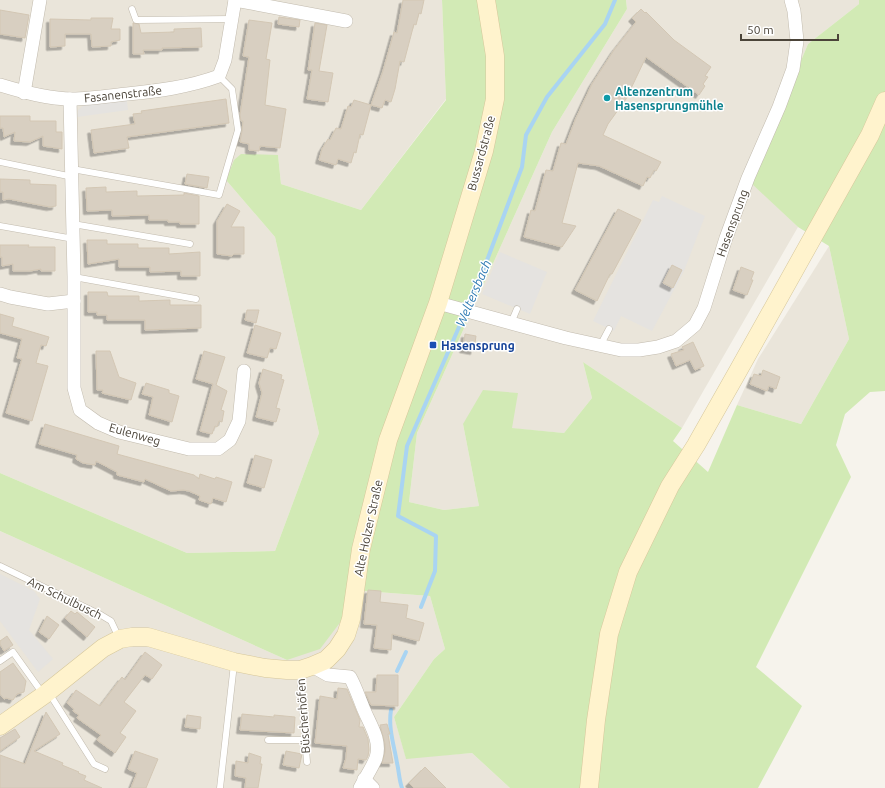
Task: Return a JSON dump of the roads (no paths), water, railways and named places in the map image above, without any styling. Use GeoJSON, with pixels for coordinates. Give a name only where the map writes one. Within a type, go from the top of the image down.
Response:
{"type":"FeatureCollection","features":[{"type":"Feature","properties":{"kind":"street"},"geometry":{"type":"LineString","coordinates":[[24,93],[40,0]]}},
{"type":"Feature","properties":{"kind":"street"},"geometry":{"type":"LineString","coordinates":[[219,76],[225,60],[235,0],[346,21]]}},
{"type":"Feature","properties":{"kind":"street","name":"Bussardstraße"},"geometry":{"type":"LineString","coordinates":[[438,303],[484,150],[495,99],[495,56],[486,0]]}},
{"type":"Feature","properties":{"kind":"street","name":"Hasensprung"},"geometry":{"type":"LineString","coordinates":[[438,303],[600,346],[621,350],[639,350],[658,347],[676,341],[695,325],[704,308],[726,238],[748,178],[779,107],[793,69],[797,41],[794,11],[791,0]]}},
{"type":"Feature","properties":{"kind":"street","name":"Fasanenstraße"},"geometry":{"type":"LineString","coordinates":[[0,85],[24,93],[70,99],[87,99],[171,89],[200,83],[219,76]]}},
{"type":"Feature","properties":{"kind":"street","name":"Eulenweg"},"geometry":{"type":"LineString","coordinates":[[70,99],[74,239],[74,388],[80,410],[98,422],[119,432],[189,449],[218,449],[230,440],[238,421],[244,371]]}},
{"type":"Feature","properties":{"kind":"street"},"geometry":{"type":"LineString","coordinates":[[589,788],[596,720],[609,634],[628,572],[670,486],[718,405],[870,135],[885,101]]}},
{"type":"Feature","properties":{"kind":"street"},"geometry":{"type":"LineString","coordinates":[[0,294],[10,298],[48,304],[74,301]]}},
{"type":"Feature","properties":{"kind":"street","name":"Alte Holzer Straße"},"geometry":{"type":"LineString","coordinates":[[306,668],[326,660],[337,649],[346,635],[351,619],[361,549],[388,440],[438,303]]}},
{"type":"Feature","properties":{"kind":"street"},"geometry":{"type":"LineString","coordinates":[[0,726],[46,694],[103,648],[120,639],[148,637],[234,662],[265,668],[306,668]]}},
{"type":"Feature","properties":{"kind":"street","name":"Büscherhöfen"},"geometry":{"type":"LineString","coordinates":[[306,668],[328,675],[350,677],[354,684],[362,706],[375,732],[377,746],[376,758],[366,785]]}},
{"type":"Feature","properties":{"kind":"lane"},"geometry":{"type":"LineString","coordinates":[[132,9],[136,20],[233,19]]}},
{"type":"Feature","properties":{"kind":"lane"},"geometry":{"type":"LineString","coordinates":[[0,162],[219,195],[238,130],[232,89],[219,76]]}},
{"type":"Feature","properties":{"kind":"lane"},"geometry":{"type":"LineString","coordinates":[[73,224],[190,244]]}},
{"type":"Feature","properties":{"kind":"lane"},"geometry":{"type":"LineString","coordinates":[[0,226],[74,239]]}},
{"type":"Feature","properties":{"kind":"lane"},"geometry":{"type":"LineString","coordinates":[[74,276],[196,299]]}},
{"type":"Feature","properties":{"kind":"lane"},"geometry":{"type":"LineString","coordinates":[[511,323],[517,309]]}},
{"type":"Feature","properties":{"kind":"lane"},"geometry":{"type":"LineString","coordinates":[[600,346],[609,328]]}},
{"type":"Feature","properties":{"kind":"lane","name":"Am Schulbusch"},"geometry":{"type":"LineString","coordinates":[[0,566],[111,621],[120,639]]}},
{"type":"Feature","properties":{"kind":"lane"},"geometry":{"type":"LineString","coordinates":[[0,661],[13,652],[46,694],[94,764],[104,769]]}},
{"type":"Feature","properties":{"kind":"lane"},"geometry":{"type":"LineString","coordinates":[[220,788],[234,662]]}},
{"type":"Feature","properties":{"kind":"lane","name":"Büscherhöfen"},"geometry":{"type":"LineString","coordinates":[[306,668],[305,740],[307,762]]}},
{"type":"Feature","properties":{"kind":"lane"},"geometry":{"type":"LineString","coordinates":[[268,740],[305,740]]}},
{"type":"Feature","properties":{"kind":"waterway","name":"Weltersbach"},"geometry":{"type":"LineString","coordinates":[[421,607],[435,571],[436,536],[398,516],[407,446],[480,279],[522,167],[526,135],[547,97],[605,24],[615,0]]}},
{"type":"Feature","properties":{"kind":"waterway","name":"Weltersbach"},"geometry":{"type":"LineString","coordinates":[[397,671],[406,652]]}},
{"type":"Feature","properties":{"kind":"waterway","name":"Weltersbach"},"geometry":{"type":"LineString","coordinates":[[391,710],[391,730],[402,788]]}},
{"type":"Feature","properties":{"kind":"place","name":"Altenzentrum Hasensprungmühle"},"geometry":{"type":"Point","coordinates":[607,98]}},
{"type":"Feature","properties":{"kind":"place","name":"Hasensprung"},"geometry":{"type":"Point","coordinates":[433,345]}}]}
